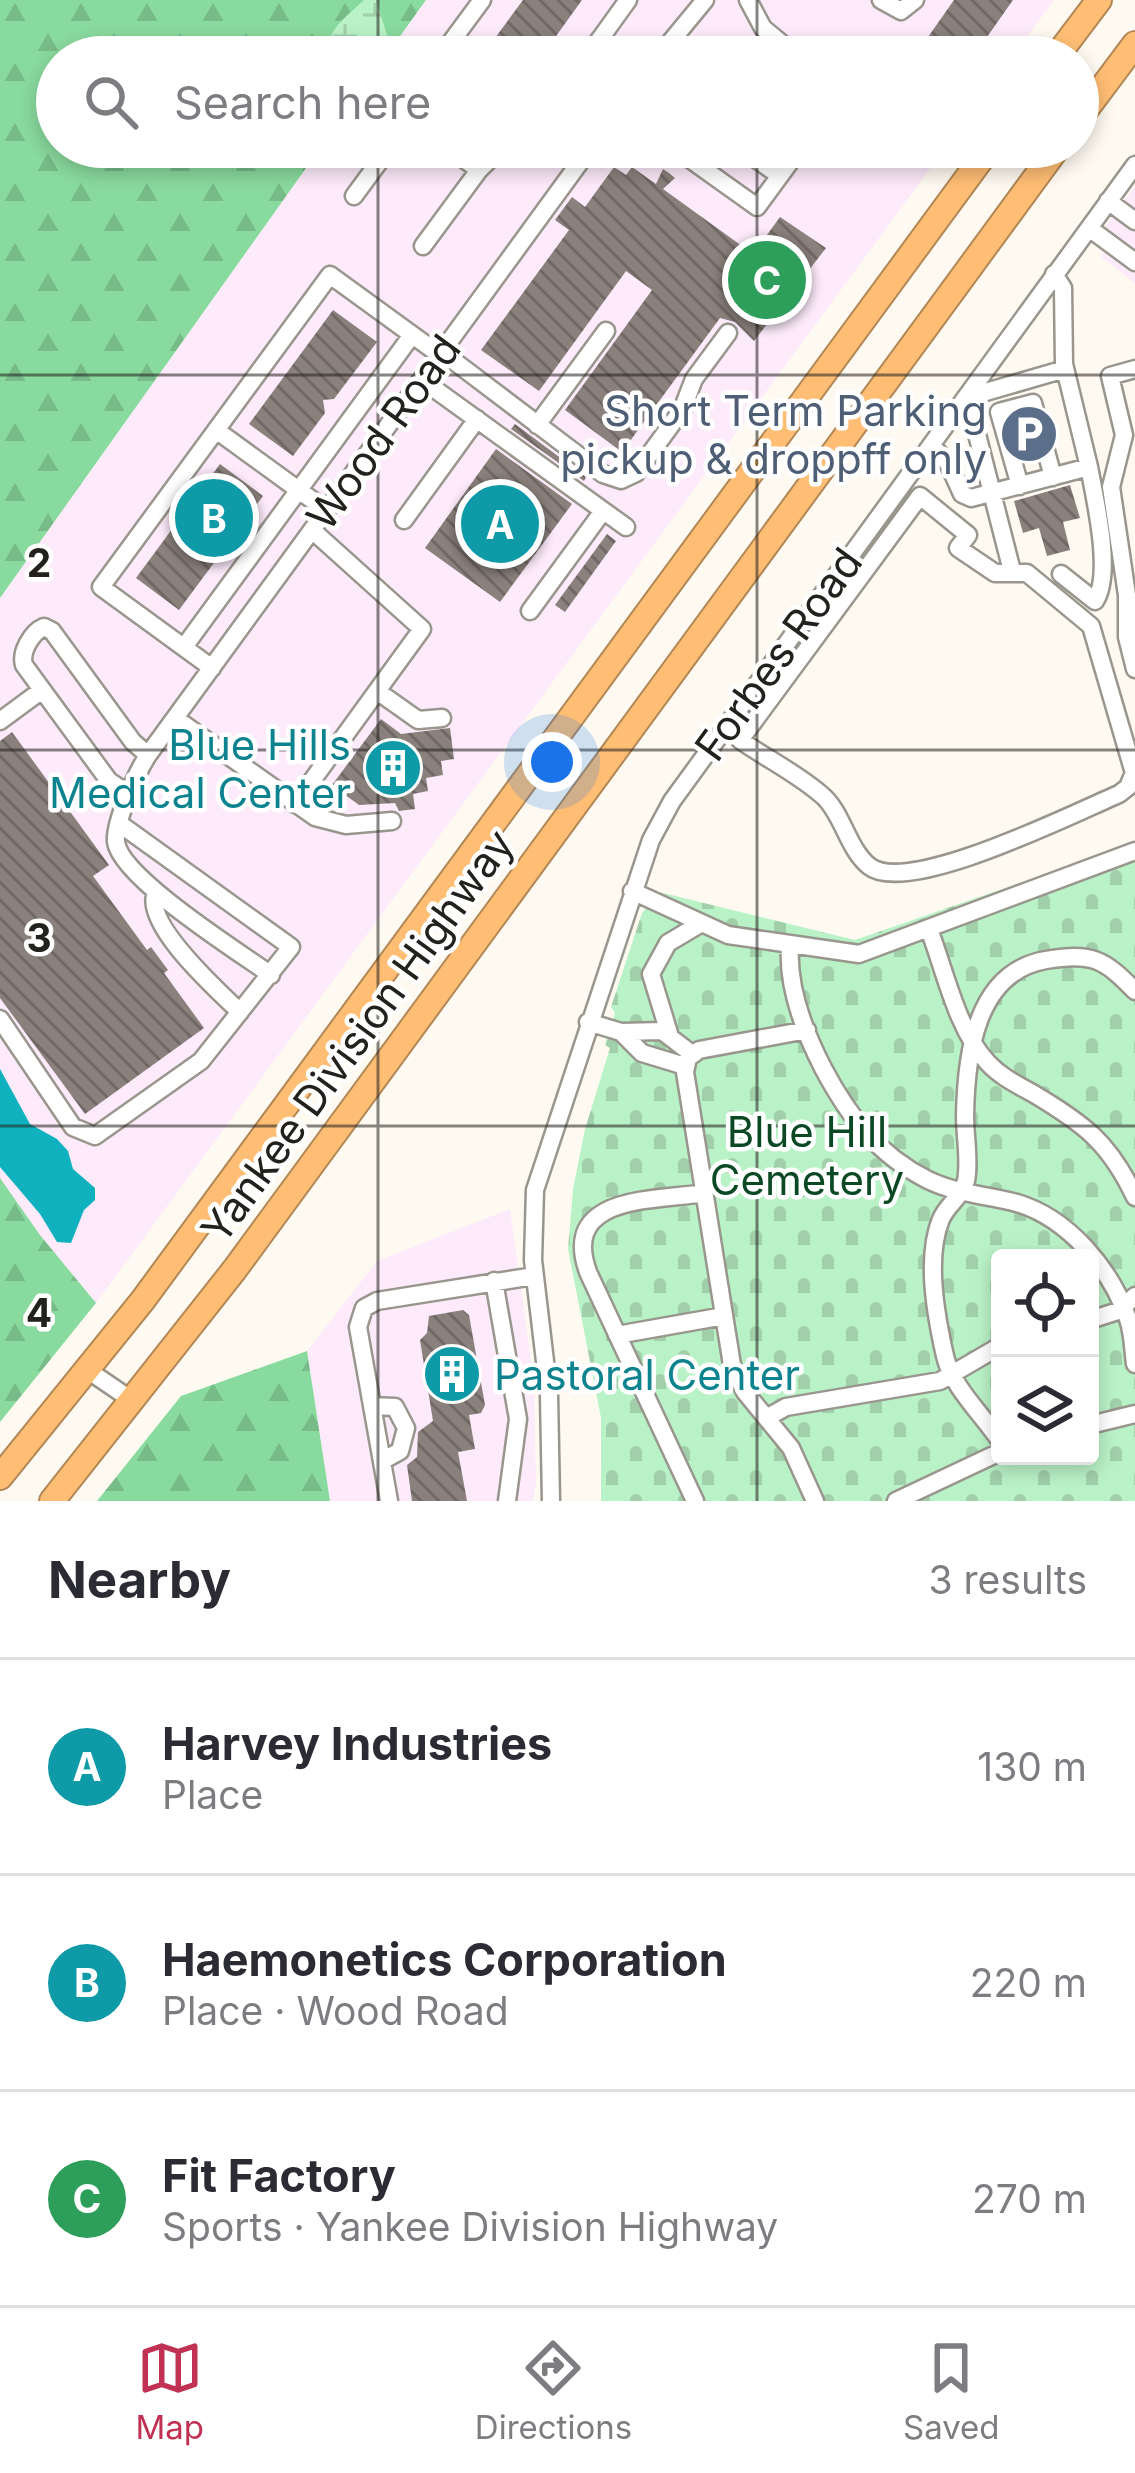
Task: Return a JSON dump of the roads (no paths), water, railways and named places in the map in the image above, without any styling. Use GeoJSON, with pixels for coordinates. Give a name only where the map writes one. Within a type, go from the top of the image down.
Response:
{"type":"FeatureCollection","features":[{"type":"Feature","properties":{"kind":"highway"},"geometry":{"type":"LineString","coordinates":[[1072,36],[1099,0]]}},
{"type":"Feature","properties":{"kind":"highway"},"geometry":{"type":"LineString","coordinates":[[1099,92],[1135,44]]}},
{"type":"Feature","properties":{"kind":"highway","name":"Yankee Division Highway"},"geometry":{"type":"LineString","coordinates":[[0,1477],[89,1371],[975,168]]}},
{"type":"Feature","properties":{"kind":"highway","name":"Yankee Division Highway"},"geometry":{"type":"LineString","coordinates":[[52,1501],[262,1232],[1043,168]]}},
{"type":"Feature","properties":{"kind":"street"},"geometry":{"type":"LineString","coordinates":[[455,36],[482,0]]}},
{"type":"Feature","properties":{"kind":"street"},"geometry":{"type":"LineString","coordinates":[[602,36],[628,0]]}},
{"type":"Feature","properties":{"kind":"street"},"geometry":{"type":"LineString","coordinates":[[675,36],[704,0]]}},
{"type":"Feature","properties":{"kind":"street"},"geometry":{"type":"LineString","coordinates":[[748,0],[773,36]]}},
{"type":"Feature","properties":{"kind":"street"},"geometry":{"type":"LineString","coordinates":[[881,0],[901,11],[915,0]]}},
{"type":"Feature","properties":{"kind":"street","name":"Forbes Road"},"geometry":{"type":"LineString","coordinates":[[551,1501],[549,1395],[534,1276],[534,1201],[541,1163],[650,840],[672,801],[1135,165]]}},
{"type":"Feature","properties":{"kind":"street"},"geometry":{"type":"LineString","coordinates":[[354,196],[375,168]]}},
{"type":"Feature","properties":{"kind":"street"},"geometry":{"type":"LineString","coordinates":[[424,246],[476,168]]}},
{"type":"Feature","properties":{"kind":"street","name":"Wood Road"},"geometry":{"type":"LineString","coordinates":[[121,824],[148,755],[577,168]]}},
{"type":"Feature","properties":{"kind":"street"},"geometry":{"type":"LineString","coordinates":[[702,168],[757,207],[786,168]]}},
{"type":"Feature","properties":{"kind":"street"},"geometry":{"type":"LineString","coordinates":[[769,168],[780,176]]}},
{"type":"Feature","properties":{"kind":"street"},"geometry":{"type":"LineString","coordinates":[[1108,201],[1135,220]]}},
{"type":"Feature","properties":{"kind":"street"},"geometry":{"type":"LineString","coordinates":[[1089,228],[1135,262]]}},
{"type":"Feature","properties":{"kind":"street"},"geometry":{"type":"LineString","coordinates":[[1054,274],[1064,293],[1065,369],[1089,467],[1103,570],[1100,596],[1095,601],[1061,574]]}},
{"type":"Feature","properties":{"kind":"street"},"geometry":{"type":"LineString","coordinates":[[212,668],[101,587],[330,275],[605,476],[628,478],[682,410],[693,382],[728,333]]}},
{"type":"Feature","properties":{"kind":"street"},"geometry":{"type":"LineString","coordinates":[[537,425],[606,331]]}},
{"type":"Feature","properties":{"kind":"street"},"geometry":{"type":"LineString","coordinates":[[184,647],[412,335]]}},
{"type":"Feature","properties":{"kind":"street"},"geometry":{"type":"LineString","coordinates":[[1012,571],[970,406],[964,398],[1065,369]]}},
{"type":"Feature","properties":{"kind":"street"},"geometry":{"type":"LineString","coordinates":[[1135,369],[1110,376],[1124,440],[1111,487],[1127,595],[1127,637],[1135,669]]}},
{"type":"Feature","properties":{"kind":"street"},"geometry":{"type":"LineString","coordinates":[[422,380],[626,527]]}},
{"type":"Feature","properties":{"kind":"street"},"geometry":{"type":"LineString","coordinates":[[1020,486],[999,412],[1033,403],[1053,477]]}},
{"type":"Feature","properties":{"kind":"street"},"geometry":{"type":"LineString","coordinates":[[404,520],[477,419]]}},
{"type":"Feature","properties":{"kind":"street"},"geometry":{"type":"LineString","coordinates":[[216,430],[326,511]]}},
{"type":"Feature","properties":{"kind":"street"},"geometry":{"type":"LineString","coordinates":[[931,445],[948,463],[966,497],[1089,467]]}},
{"type":"Feature","properties":{"kind":"street"},"geometry":{"type":"LineString","coordinates":[[920,496],[968,535],[958,548],[990,570],[1027,573],[1088,623],[1097,641],[1133,762],[1131,783],[1110,798],[937,868],[896,874],[873,869],[824,797],[740,740],[920,496]]}},
{"type":"Feature","properties":{"kind":"street"},"geometry":{"type":"LineString","coordinates":[[530,611],[603,511]]}},
{"type":"Feature","properties":{"kind":"street"},"geometry":{"type":"LineString","coordinates":[[295,804],[422,629],[312,530]]}},
{"type":"Feature","properties":{"kind":"street"},"geometry":{"type":"LineString","coordinates":[[130,795],[109,782],[22,657],[38,629],[52,631],[133,742],[148,755]]}},
{"type":"Feature","properties":{"kind":"street"},"geometry":{"type":"LineString","coordinates":[[1097,641],[1127,637]]}},
{"type":"Feature","properties":{"kind":"street"},"geometry":{"type":"LineString","coordinates":[[0,721],[42,690]]}},
{"type":"Feature","properties":{"kind":"street"},"geometry":{"type":"LineString","coordinates":[[377,691],[417,719],[442,718]]}},
{"type":"Feature","properties":{"kind":"street"},"geometry":{"type":"LineString","coordinates":[[175,718],[295,804],[338,824],[392,821]]}},
{"type":"Feature","properties":{"kind":"street"},"geometry":{"type":"LineString","coordinates":[[0,1019],[70,1124],[94,1136],[201,1061],[271,975],[291,947],[121,824],[116,837],[120,853],[156,892],[271,975]]}},
{"type":"Feature","properties":{"kind":"street"},"geometry":{"type":"LineString","coordinates":[[632,891],[697,922],[769,934],[790,945],[859,954],[1135,853]]}},
{"type":"Feature","properties":{"kind":"street"},"geometry":{"type":"LineString","coordinates":[[156,892],[155,914],[189,962],[240,1012]]}},
{"type":"Feature","properties":{"kind":"street"},"geometry":{"type":"LineString","coordinates":[[697,922],[668,943],[652,974],[669,1033],[688,1060],[704,1193],[738,1380],[791,1448],[815,1501]]}},
{"type":"Feature","properties":{"kind":"street"},"geometry":{"type":"LineString","coordinates":[[928,928],[975,1044],[1003,1076],[1093,1132],[1135,1197]]}},
{"type":"Feature","properties":{"kind":"street"},"geometry":{"type":"LineString","coordinates":[[790,945],[791,974],[807,1030],[841,1101],[870,1139],[916,1174],[961,1192],[1014,1202],[1062,1225],[1129,1302],[1135,1364]]}},
{"type":"Feature","properties":{"kind":"street"},"geometry":{"type":"LineString","coordinates":[[991,1429],[953,1376],[944,1349],[934,1248],[939,1223],[966,1178],[966,1104],[988,998],[1006,976],[1029,964],[1069,957],[1095,958],[1112,967],[1135,991]]}},
{"type":"Feature","properties":{"kind":"street"},"geometry":{"type":"LineString","coordinates":[[588,1022],[621,1032],[650,1029],[669,1033]]}},
{"type":"Feature","properties":{"kind":"street"},"geometry":{"type":"LineString","coordinates":[[621,1032],[647,1056],[688,1060],[807,1030]]}},
{"type":"Feature","properties":{"kind":"street"},"geometry":{"type":"LineString","coordinates":[[695,1501],[584,1259],[583,1241],[590,1222],[607,1209],[704,1193]]}},
{"type":"Feature","properties":{"kind":"street"},"geometry":{"type":"LineString","coordinates":[[389,1501],[358,1327],[368,1305],[534,1276]]}},
{"type":"Feature","properties":{"kind":"street"},"geometry":{"type":"LineString","coordinates":[[494,1281],[518,1425],[507,1501]]}},
{"type":"Feature","properties":{"kind":"street"},"geometry":{"type":"LineString","coordinates":[[1099,1316],[1129,1302]]}},
{"type":"Feature","properties":{"kind":"street"},"geometry":{"type":"LineString","coordinates":[[617,1335],[724,1316]]}},
{"type":"Feature","properties":{"kind":"street"},"geometry":{"type":"LineString","coordinates":[[767,1417],[786,1407],[934,1383],[991,1352]]}},
{"type":"Feature","properties":{"kind":"street"},"geometry":{"type":"LineString","coordinates":[[89,1371],[133,1401]]}},
{"type":"Feature","properties":{"kind":"street"},"geometry":{"type":"LineString","coordinates":[[372,1406],[395,1407],[406,1428],[400,1451],[382,1461]]}},
{"type":"Feature","properties":{"kind":"street"},"geometry":{"type":"LineString","coordinates":[[1099,1423],[1135,1414]]}},
{"type":"Feature","properties":{"kind":"street"},"geometry":{"type":"LineString","coordinates":[[896,1501],[991,1456]]}},
{"type":"Feature","properties":{"kind":"water"},"geometry":{"type":"Polygon","coordinates":[[[0,1069],[30,1124],[57,1139],[68,1151],[73,1169],[95,1188],[95,1200],[84,1210],[71,1243],[57,1242],[0,1167],[0,1069]]]}},
{"type":"Feature","properties":{"kind":"place","name":"Fit Factory"},"geometry":{"type":"Point","coordinates":[767,280]}},
{"type":"Feature","properties":{"kind":"place","name":"Short Term Parking pickup & droppff only"},"geometry":{"type":"Point","coordinates":[1029,434]}},
{"type":"Feature","properties":{"kind":"place","name":"Haemonetics Corporation"},"geometry":{"type":"Point","coordinates":[214,518]}},
{"type":"Feature","properties":{"kind":"place","name":"Harvey Industries"},"geometry":{"type":"Point","coordinates":[500,524]}},
{"type":"Feature","properties":{"kind":"place","name":"Blue Hills Medical Center"},"geometry":{"type":"Point","coordinates":[393,768]}},
{"type":"Feature","properties":{"kind":"place","name":"Pastoral Center"},"geometry":{"type":"Point","coordinates":[452,1374]}},
{"type":"Feature","properties":{"kind":"park label","name":"Blue Hill Cemetery"},"geometry":{"type":"Point","coordinates":[807,1155]}}]}
